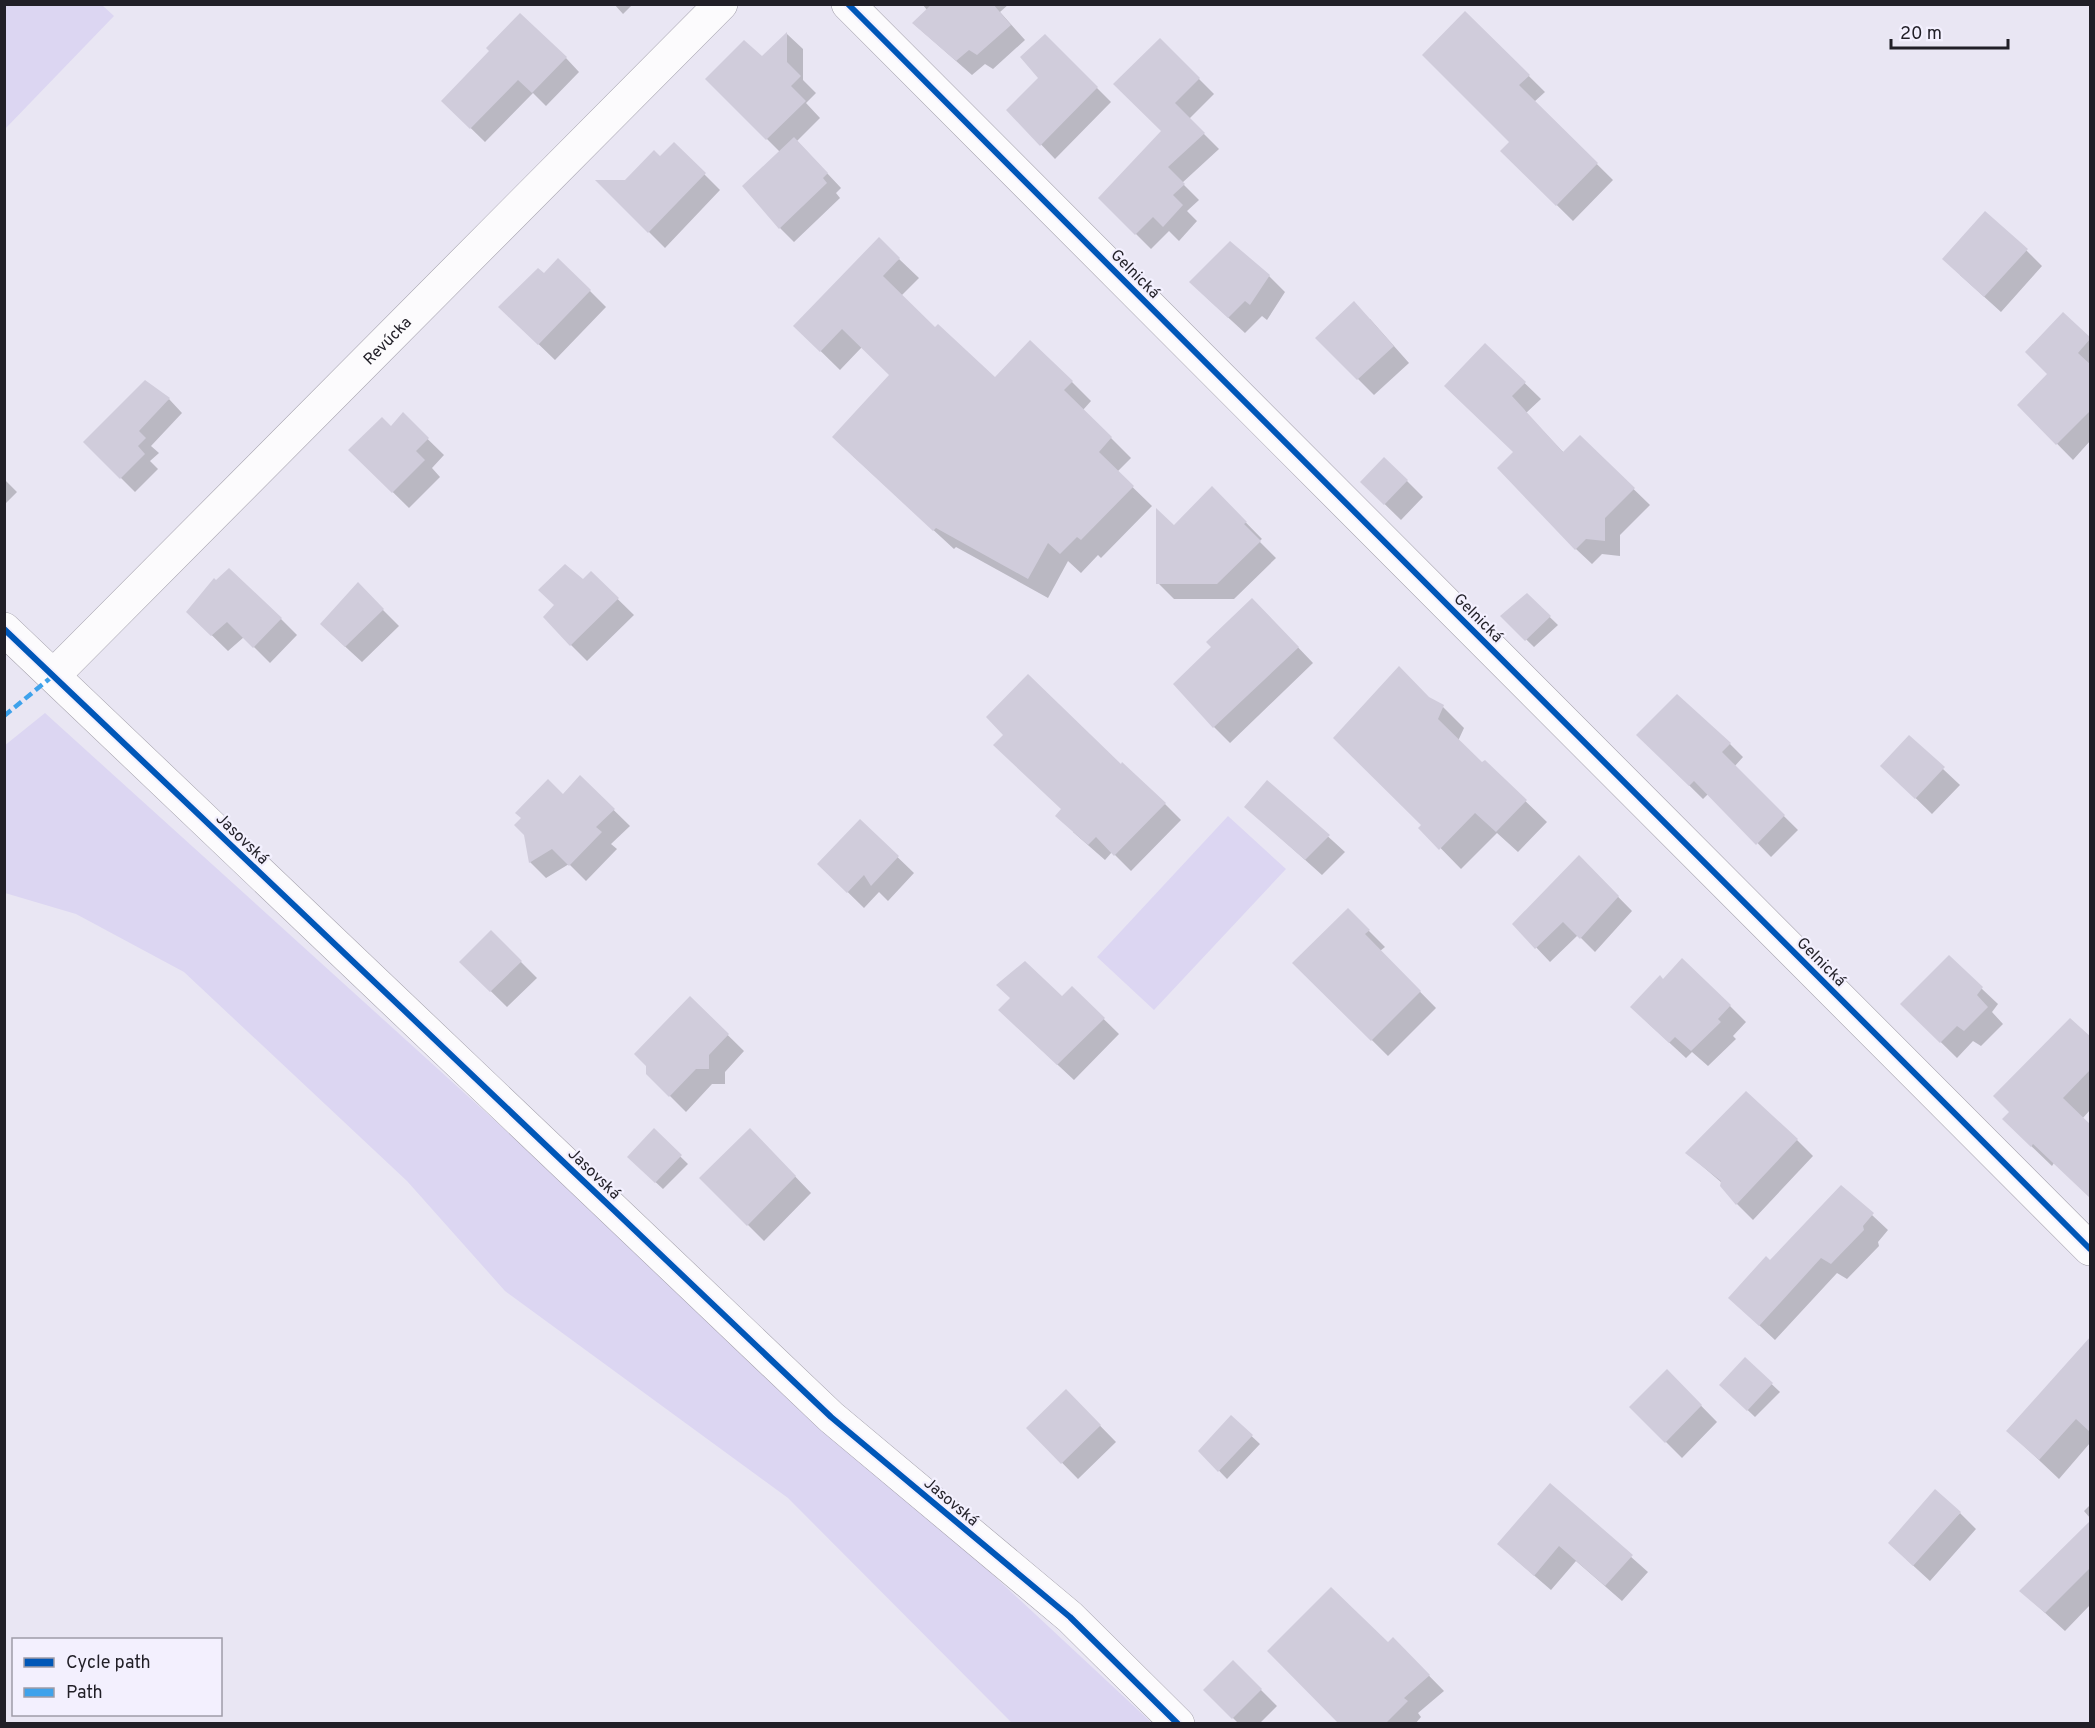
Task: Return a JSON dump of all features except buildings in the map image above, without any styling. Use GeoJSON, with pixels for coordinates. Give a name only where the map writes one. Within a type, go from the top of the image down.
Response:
{"type":"FeatureCollection","features":[{"type":"Feature","properties":{"kind":"street","name":"Revúcka"},"geometry":{"type":"LineString","coordinates":[[54,675],[721,4]]}},
{"type":"Feature","properties":{"kind":"street","name":"Gelnická"},"geometry":{"type":"LineString","coordinates":[[848,4],[2091,1249]]}},
{"type":"Feature","properties":{"kind":"street","name":"Jasovská"},"geometry":{"type":"LineString","coordinates":[[4,629],[831,1417],[1070,1617],[1178,1724]]}},
{"type":"Feature","properties":{"kind":"shaded area"},"geometry":{"type":"Polygon","coordinates":[[[5,4],[102,5],[114,16],[5,129],[5,4]]]}},
{"type":"Feature","properties":{"kind":"shaded area"},"geometry":{"type":"Polygon","coordinates":[[[45,713],[873,1463],[1152,1723],[1012,1723],[788,1498],[505,1291],[407,1181],[184,972],[76,914],[5,893],[4,746],[45,713]]]}},
{"type":"Feature","properties":{"kind":"shaded area"},"geometry":{"type":"Polygon","coordinates":[[[1228,816],[1286,869],[1154,1010],[1097,957],[1228,816]]]}},
{"type":"Feature","properties":{"kind":"marked path"},"geometry":{"type":"LineString","coordinates":[[4,716],[54,675]]}},
{"type":"Feature","properties":{"kind":"cycle path"},"geometry":{"type":"LineString","coordinates":[[848,4],[2090,1249]]}},
{"type":"Feature","properties":{"kind":"cycle path"},"geometry":{"type":"LineString","coordinates":[[4,629],[831,1417],[1070,1617],[1178,1724]]}}]}
